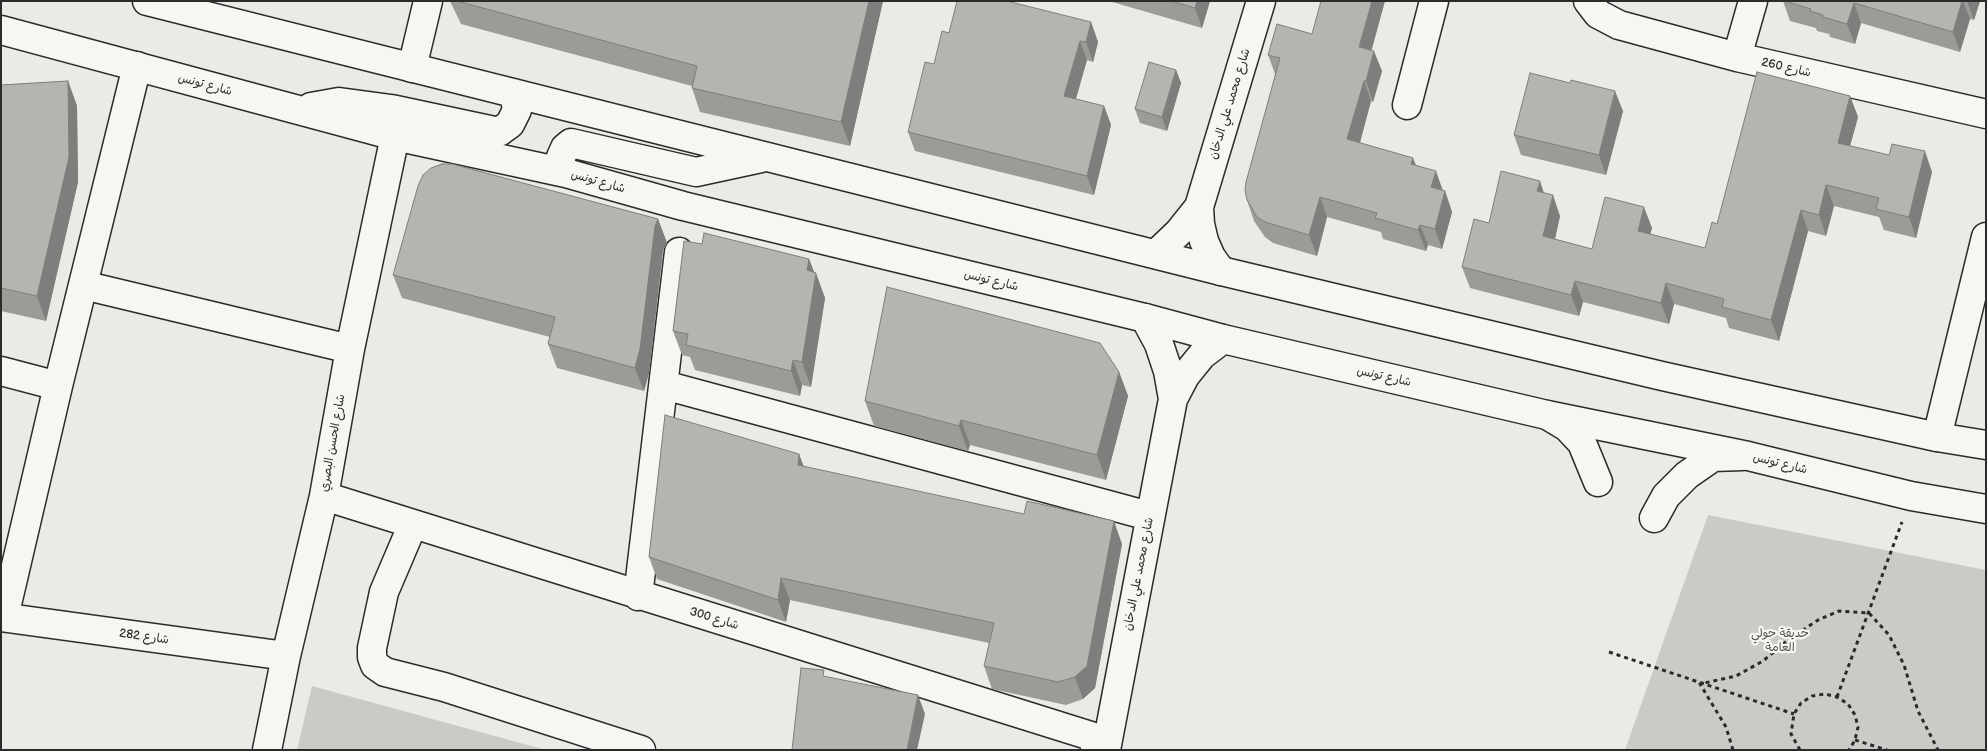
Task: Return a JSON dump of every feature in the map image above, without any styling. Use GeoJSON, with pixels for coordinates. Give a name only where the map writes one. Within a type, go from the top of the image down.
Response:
{"type":"FeatureCollection","features":[{"type":"Feature","properties":{"kind":"main road"},"geometry":{"type":"LineString","coordinates":[[147,1],[1221,271],[1572,355],[1937,437],[1986,445]]}},
{"type":"Feature","properties":{"kind":"main road"},"geometry":{"type":"LineString","coordinates":[[412,68],[428,1]]}},
{"type":"Feature","properties":{"kind":"main road","name":"شارع محمد علي الدخان"},"geometry":{"type":"LineString","coordinates":[[1221,271],[1211,257],[1204,241],[1199,207],[1261,1]]}},
{"type":"Feature","properties":{"kind":"main road"},"geometry":{"type":"LineString","coordinates":[[1407,105],[1434,1]]}},
{"type":"Feature","properties":{"kind":"main road"},"geometry":{"type":"LineString","coordinates":[[1737,56],[1753,1]]}},
{"type":"Feature","properties":{"kind":"main road","name":"شارع 260"},"geometry":{"type":"LineString","coordinates":[[1590,5],[1602,17],[1619,25],[1737,56],[1986,114]]}},
{"type":"Feature","properties":{"kind":"main road","name":"شارع تونس"},"geometry":{"type":"LineString","coordinates":[[1,30],[394,136],[566,173],[683,206],[1145,318],[1223,339],[1546,415],[1748,456],[1912,496],[1986,509]]}},
{"type":"Feature","properties":{"kind":"main road"},"geometry":{"type":"LineString","coordinates":[[3,617],[137,66]]}},
{"type":"Feature","properties":{"kind":"main road"},"geometry":{"type":"LineString","coordinates":[[298,110],[339,102],[391,109],[499,132],[510,124],[517,110],[514,93]]}},
{"type":"Feature","properties":{"kind":"main road","name":"شارع الحسن البصري"},"geometry":{"type":"LineString","coordinates":[[267,750],[286,656],[324,496],[350,349],[394,136]]}},
{"type":"Feature","properties":{"kind":"main road"},"geometry":{"type":"LineString","coordinates":[[566,173],[561,165],[561,157],[565,148],[571,143],[696,172],[767,157]]}},
{"type":"Feature","properties":{"kind":"main road","name":"شارع محمد علي الدخان"},"geometry":{"type":"LineString","coordinates":[[1156,254],[1179,232],[1199,207]]}},
{"type":"Feature","properties":{"kind":"main road"},"geometry":{"type":"LineString","coordinates":[[1937,437],[1986,237]]}},
{"type":"Feature","properties":{"kind":"main road"},"geometry":{"type":"LineString","coordinates":[[638,596],[679,252]]}},
{"type":"Feature","properties":{"kind":"main road"},"geometry":{"type":"LineString","coordinates":[[84,285],[350,349]]}},
{"type":"Feature","properties":{"kind":"main road","name":"شارع محمد علي الدخان"},"geometry":{"type":"LineString","coordinates":[[1145,318],[1159,344],[1168,370],[1173,399]]}},
{"type":"Feature","properties":{"kind":"main road","name":"شارع محمد علي الدخان"},"geometry":{"type":"LineString","coordinates":[[1106,750],[1149,516],[1173,399],[1185,376],[1202,356],[1223,339]]}},
{"type":"Feature","properties":{"kind":"main road"},"geometry":{"type":"LineString","coordinates":[[1,371],[58,386]]}},
{"type":"Feature","properties":{"kind":"main road"},"geometry":{"type":"LineString","coordinates":[[664,385],[1149,516]]}},
{"type":"Feature","properties":{"kind":"main road"},"geometry":{"type":"LineString","coordinates":[[1546,415],[1567,427],[1582,443],[1598,482]]}},
{"type":"Feature","properties":{"kind":"main road"},"geometry":{"type":"LineString","coordinates":[[1654,518],[1666,496],[1688,475],[1713,457],[1748,456]]}},
{"type":"Feature","properties":{"kind":"main road","name":"شارع 300"},"geometry":{"type":"LineString","coordinates":[[324,496],[638,596],[1091,736],[1096,750]]}},
{"type":"Feature","properties":{"kind":"main road"},"geometry":{"type":"LineString","coordinates":[[413,524],[384,592],[372,648],[374,665],[385,672],[444,688],[641,750]]}},
{"type":"Feature","properties":{"kind":"main road","name":"شارع 282"},"geometry":{"type":"LineString","coordinates":[[3,617],[286,656]]}},
{"type":"Feature","properties":{"kind":"path"},"geometry":{"type":"LineString","coordinates":[[1837,697],[1912,496]]}},
{"type":"Feature","properties":{"kind":"path"},"geometry":{"type":"LineString","coordinates":[[1700,684],[1736,676],[1763,662],[1788,640],[1818,620],[1839,611],[1869,612],[1889,634],[1904,666],[1918,711],[1938,750]]}},
{"type":"Feature","properties":{"kind":"path"},"geometry":{"type":"LineString","coordinates":[[1609,652],[1794,714]]}},
{"type":"Feature","properties":{"kind":"path"},"geometry":{"type":"LineString","coordinates":[[1700,684],[1726,727],[1733,750]]}},
{"type":"Feature","properties":{"kind":"path"},"geometry":{"type":"LineString","coordinates":[[1800,750],[1792,734],[1794,714],[1801,703],[1812,696],[1825,694],[1837,697],[1848,704],[1855,715],[1858,727],[1855,740],[1849,750]]}},
{"type":"Feature","properties":{"kind":"path"},"geometry":{"type":"LineString","coordinates":[[1855,740],[1886,750]]}},
{"type":"Feature","properties":{"kind":"green space","name":"حديقة حولي العامة"},"geometry":{"type":"Polygon","coordinates":[[[1708,515],[1986,570],[1986,750],[1625,750],[1708,515]]]}},
{"type":"Feature","properties":{"kind":"green space"},"geometry":{"type":"Polygon","coordinates":[[[312,686],[546,750],[297,750],[312,686]]]}},
{"type":"Feature","properties":{"kind":"building"},"geometry":{"type":"Polygon","coordinates":[[[457,1],[869,1],[841,122],[692,88],[697,66],[457,1]]]}},
{"type":"Feature","properties":{"kind":"building"},"geometry":{"type":"Polygon","coordinates":[[[957,1],[1007,1],[1091,22],[1086,42],[1080,41],[1064,96],[1104,106],[1087,176],[908,132],[925,62],[934,64],[942,31],[949,33],[957,1]]]}},
{"type":"Feature","properties":{"kind":"building"},"geometry":{"type":"Polygon","coordinates":[[[1171,1],[1197,1],[1195,8],[1171,1]]]}},
{"type":"Feature","properties":{"kind":"building"},"geometry":{"type":"Polygon","coordinates":[[[1321,1],[1372,1],[1359,47],[1374,51],[1347,139],[1413,158],[1411,164],[1436,171],[1431,187],[1445,191],[1435,229],[1420,225],[1418,230],[1375,218],[1377,213],[1320,197],[1309,235],[1265,222],[1257,217],[1247,200],[1246,182],[1280,58],[1268,55],[1277,24],[1312,34],[1321,1]]]}},
{"type":"Feature","properties":{"kind":"building"},"geometry":{"type":"Polygon","coordinates":[[[1785,1],[1962,1],[1953,32],[1854,3],[1847,24],[1823,17],[1823,15],[1810,11],[1811,9],[1785,1]]]}},
{"type":"Feature","properties":{"kind":"building"},"geometry":{"type":"Polygon","coordinates":[[[1149,62],[1176,70],[1162,117],[1135,109],[1149,62]]]}},
{"type":"Feature","properties":{"kind":"building"},"geometry":{"type":"Polygon","coordinates":[[[1757,72],[1850,96],[1838,143],[1889,155],[1892,144],[1925,151],[1909,217],[1876,209],[1879,198],[1826,185],[1819,215],[1801,210],[1771,320],[1722,307],[1724,299],[1666,283],[1661,303],[1575,281],[1571,295],[1462,267],[1474,219],[1489,223],[1501,171],[1540,181],[1537,191],[1553,195],[1543,236],[1592,249],[1605,197],[1644,207],[1638,231],[1705,248],[1712,222],[1717,224],[1757,72]]]}},
{"type":"Feature","properties":{"kind":"building"},"geometry":{"type":"Polygon","coordinates":[[[1530,73],[1570,83],[1571,80],[1615,91],[1599,155],[1514,135],[1530,73]]]}},
{"type":"Feature","properties":{"kind":"building"},"geometry":{"type":"Polygon","coordinates":[[[68,81],[69,157],[37,296],[1,288],[1,85],[68,81]]]}},
{"type":"Feature","properties":{"kind":"building"},"geometry":{"type":"Polygon","coordinates":[[[442,164],[452,164],[658,219],[655,226],[640,349],[635,368],[548,344],[555,317],[393,275],[418,186],[423,175],[431,168],[442,164]]]}},
{"type":"Feature","properties":{"kind":"building"},"geometry":{"type":"Polygon","coordinates":[[[704,233],[809,259],[807,270],[816,273],[802,362],[793,360],[791,371],[686,345],[688,334],[673,331],[684,241],[702,244],[704,233]]]}},
{"type":"Feature","properties":{"kind":"building"},"geometry":{"type":"Polygon","coordinates":[[[887,287],[1100,343],[1119,372],[1097,455],[961,420],[959,426],[865,401],[887,287]]]}},
{"type":"Feature","properties":{"kind":"building"},"geometry":{"type":"Polygon","coordinates":[[[665,415],[799,454],[798,465],[1024,514],[1027,501],[1114,521],[1087,666],[1075,677],[1058,682],[984,666],[994,623],[781,578],[778,600],[649,557],[665,415]]]}},
{"type":"Feature","properties":{"kind":"building"},"geometry":{"type":"Polygon","coordinates":[[[801,668],[824,670],[823,676],[918,695],[907,750],[792,750],[801,668]]]}}]}
